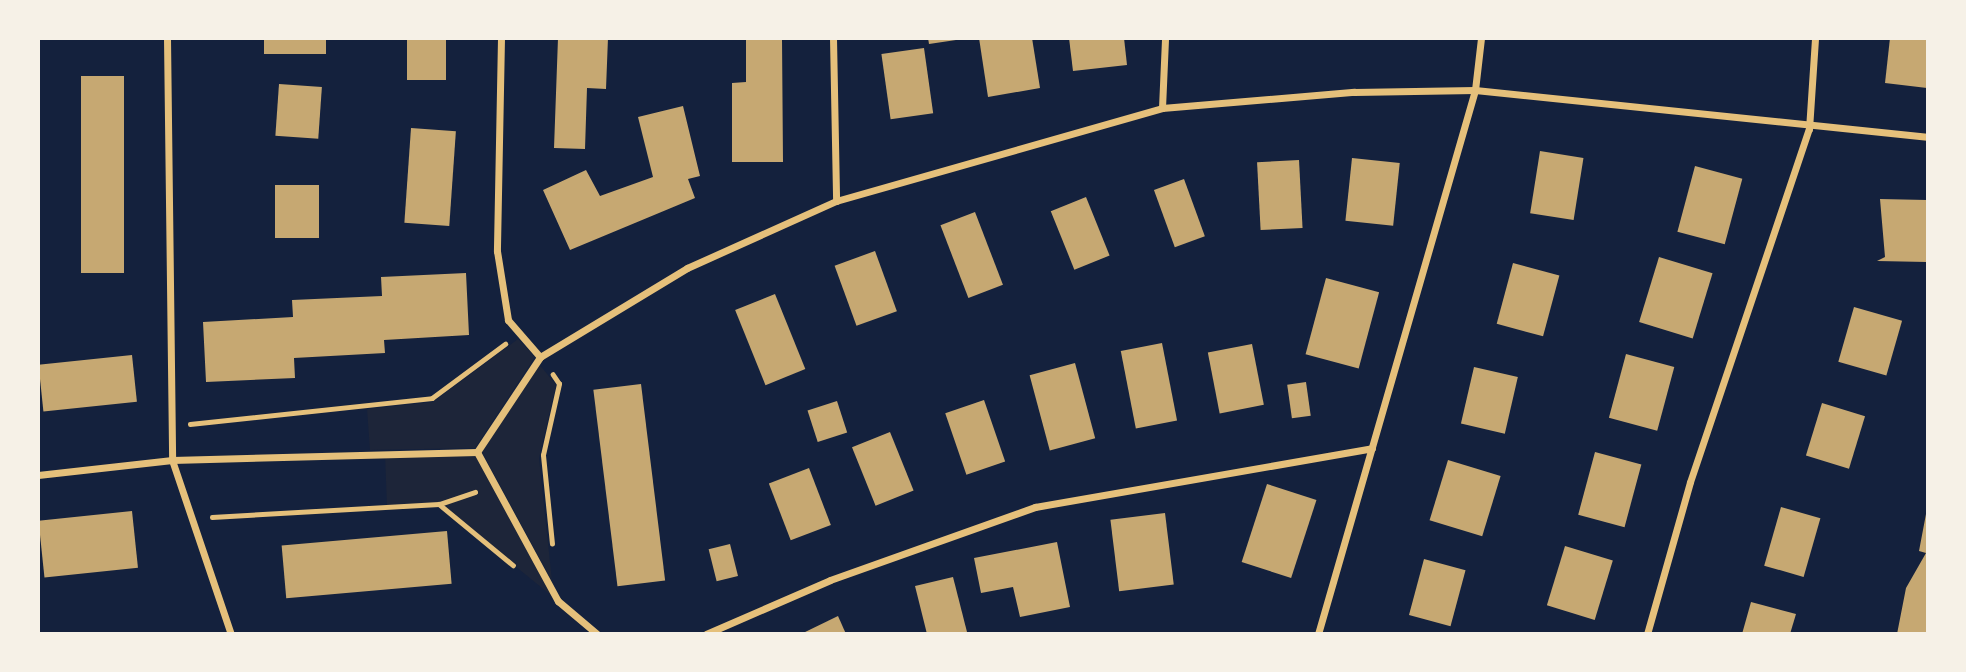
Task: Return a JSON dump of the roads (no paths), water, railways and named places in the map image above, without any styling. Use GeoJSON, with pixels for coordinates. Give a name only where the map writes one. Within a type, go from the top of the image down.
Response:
{"type":"FeatureCollection","features":[{"type":"Feature","properties":{"kind":"street"},"geometry":{"type":"LineString","coordinates":[[167,38],[172,460],[231,634]]}},
{"type":"Feature","properties":{"kind":"street"},"geometry":{"type":"LineString","coordinates":[[501,38],[497,251],[508,320],[540,357]]}},
{"type":"Feature","properties":{"kind":"street"},"geometry":{"type":"LineString","coordinates":[[833,38],[836,201]]}},
{"type":"Feature","properties":{"kind":"street"},"geometry":{"type":"LineString","coordinates":[[1162,108],[1164,38]]}},
{"type":"Feature","properties":{"kind":"street"},"geometry":{"type":"LineString","coordinates":[[1318,634],[1475,90],[1481,38]]}},
{"type":"Feature","properties":{"kind":"street"},"geometry":{"type":"LineString","coordinates":[[1647,634],[1689,482],[1810,129],[1815,38]]}},
{"type":"Feature","properties":{"kind":"street"},"geometry":{"type":"LineString","coordinates":[[477,452],[540,357],[687,268],[836,201],[1162,108],[1341,92],[1475,90],[1629,102],[1810,129],[1927,137]]}},
{"type":"Feature","properties":{"kind":"street"},"geometry":{"type":"LineString","coordinates":[[706,634],[830,580],[1035,507],[1372,448]]}},
{"type":"Feature","properties":{"kind":"street"},"geometry":{"type":"LineString","coordinates":[[38,475],[172,460],[477,452]]}},
{"type":"Feature","properties":{"kind":"street"},"geometry":{"type":"LineString","coordinates":[[477,452],[558,601],[597,634]]}}]}
